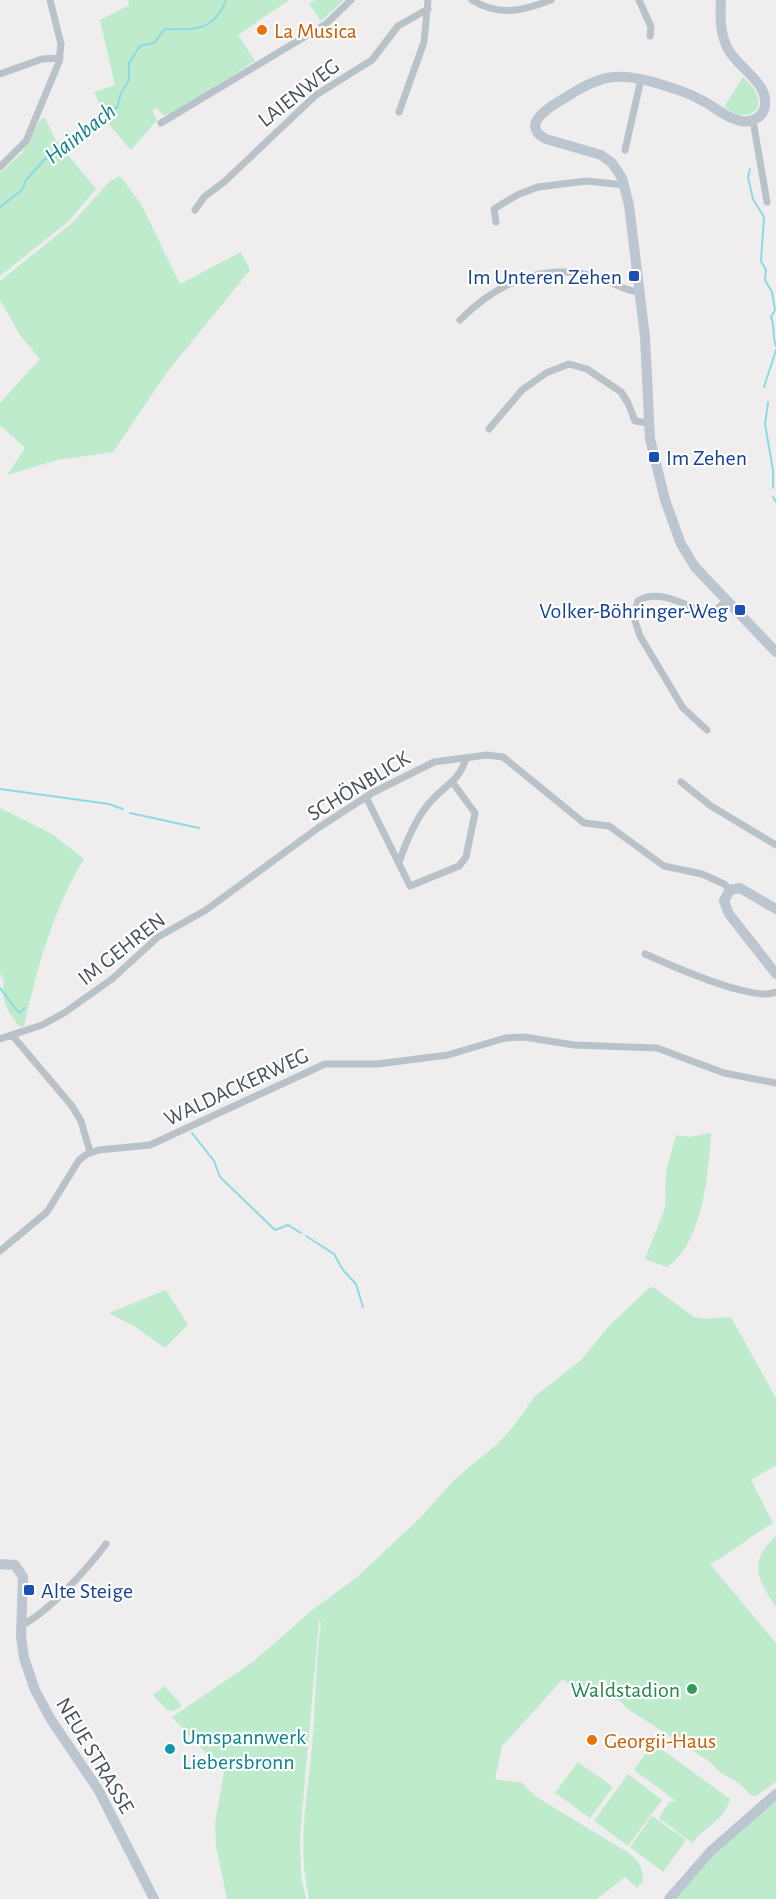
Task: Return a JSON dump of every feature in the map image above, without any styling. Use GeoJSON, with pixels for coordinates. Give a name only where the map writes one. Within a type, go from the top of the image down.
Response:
{"type":"FeatureCollection","features":[{"type":"Feature","properties":{"kind":"street"},"geometry":{"type":"LineString","coordinates":[[0,167],[26,141],[60,58],[61,44],[50,0]]}},
{"type":"Feature","properties":{"kind":"street"},"geometry":{"type":"LineString","coordinates":[[161,123],[326,24],[351,0]]}},
{"type":"Feature","properties":{"kind":"street"},"geometry":{"type":"LineString","coordinates":[[399,112],[424,42],[428,0]]}},
{"type":"Feature","properties":{"kind":"street"},"geometry":{"type":"LineString","coordinates":[[472,0],[492,10],[504,12],[525,9],[551,0]]}},
{"type":"Feature","properties":{"kind":"street"},"geometry":{"type":"LineString","coordinates":[[639,0],[651,27],[650,36]]}},
{"type":"Feature","properties":{"kind":"street"},"geometry":{"type":"LineString","coordinates":[[722,0],[721,23],[725,44],[733,58],[758,85],[764,96],[764,111],[753,120],[734,119],[693,96],[642,79],[618,76],[597,79],[545,110],[536,122],[537,132],[543,138],[593,152],[607,159],[619,172],[625,185],[646,345],[649,423],[662,493],[681,544],[702,576],[776,651]]}},
{"type":"Feature","properties":{"kind":"street","name":"LAIENWEG"},"geometry":{"type":"LineString","coordinates":[[195,210],[204,197],[224,182],[316,95],[372,60],[398,26],[428,9]]}},
{"type":"Feature","properties":{"kind":"street"},"geometry":{"type":"LineString","coordinates":[[0,74],[42,59],[60,58]]}},
{"type":"Feature","properties":{"kind":"street"},"geometry":{"type":"LineString","coordinates":[[625,150],[642,79]]}},
{"type":"Feature","properties":{"kind":"street"},"geometry":{"type":"LineString","coordinates":[[753,120],[767,202]]}},
{"type":"Feature","properties":{"kind":"street"},"geometry":{"type":"LineString","coordinates":[[496,222],[494,209],[531,189],[586,181],[625,185]]}},
{"type":"Feature","properties":{"kind":"street"},"geometry":{"type":"LineString","coordinates":[[460,320],[502,286],[540,275],[569,273],[589,275],[640,292]]}},
{"type":"Feature","properties":{"kind":"street"},"geometry":{"type":"LineString","coordinates":[[489,429],[522,390],[546,373],[569,364],[583,367],[612,386],[627,400],[635,422],[649,423]]}},
{"type":"Feature","properties":{"kind":"street"},"geometry":{"type":"LineString","coordinates":[[707,730],[681,704],[640,636],[634,621],[634,610],[638,600],[647,597],[668,598],[707,613],[714,612],[726,601]]}},
{"type":"Feature","properties":{"kind":"street","name":"SCHÖNBLICK"},"geometry":{"type":"LineString","coordinates":[[276,859],[366,797],[430,764],[490,755],[506,759],[582,822],[609,826],[666,867],[702,874],[724,884],[730,890]]}},
{"type":"Feature","properties":{"kind":"street"},"geometry":{"type":"LineString","coordinates":[[399,862],[424,812],[433,799],[453,783],[466,758]]}},
{"type":"Feature","properties":{"kind":"street"},"geometry":{"type":"LineString","coordinates":[[681,782],[706,802],[776,845]]}},
{"type":"Feature","properties":{"kind":"street"},"geometry":{"type":"LineString","coordinates":[[366,797],[392,854],[399,862],[410,886],[459,866],[465,860],[475,813],[453,783]]}},
{"type":"Feature","properties":{"kind":"street","name":"IM GEHREN"},"geometry":{"type":"LineString","coordinates":[[0,1039],[47,1023],[64,1013],[112,979],[160,935],[206,910],[276,859]]}},
{"type":"Feature","properties":{"kind":"street"},"geometry":{"type":"LineString","coordinates":[[776,909],[744,889],[730,890],[724,901],[726,910],[776,974]]}},
{"type":"Feature","properties":{"kind":"street"},"geometry":{"type":"LineString","coordinates":[[645,954],[690,974],[750,994],[764,995],[776,992]]}},
{"type":"Feature","properties":{"kind":"street"},"geometry":{"type":"LineString","coordinates":[[0,1251],[47,1212],[79,1160],[90,1152],[81,1121],[72,1106],[12,1035]]}},
{"type":"Feature","properties":{"kind":"street","name":"WALDACKERWEG"},"geometry":{"type":"LineString","coordinates":[[90,1152],[150,1144],[330,1063],[377,1065],[448,1055],[505,1038],[524,1037],[574,1045],[657,1048],[721,1072],[776,1083]]}},
{"type":"Feature","properties":{"kind":"street"},"geometry":{"type":"LineString","coordinates":[[20,1626],[34,1618],[81,1574],[106,1544]]}},
{"type":"Feature","properties":{"kind":"street","name":"NEUE STRASSE"},"geometry":{"type":"LineString","coordinates":[[0,1564],[15,1565],[23,1577],[20,1626],[24,1658],[38,1697],[99,1791],[154,1899]]}},
{"type":"Feature","properties":{"kind":"street"},"geometry":{"type":"LineString","coordinates":[[669,1899],[717,1845],[776,1794]]}},
{"type":"Feature","properties":{"kind":"green space"},"geometry":{"type":"Polygon","coordinates":[[[128,0],[289,0],[238,35],[255,61],[173,114],[163,115],[157,108],[152,110],[157,120],[131,150],[111,127],[94,92],[115,85],[100,20],[129,5],[128,0]]]}},
{"type":"Feature","properties":{"kind":"green space"},"geometry":{"type":"Polygon","coordinates":[[[315,0],[344,0],[321,21],[309,4],[315,0]]]}},
{"type":"Feature","properties":{"kind":"green space"},"geometry":{"type":"Polygon","coordinates":[[[743,77],[755,91],[758,99],[757,109],[749,115],[738,115],[724,107],[743,77]]]}},
{"type":"Feature","properties":{"kind":"green space"},"geometry":{"type":"Polygon","coordinates":[[[45,118],[55,139],[96,189],[69,221],[0,276],[0,173],[22,153],[40,120],[45,118]]]}},
{"type":"Feature","properties":{"kind":"green space"},"geometry":{"type":"Polygon","coordinates":[[[120,176],[141,204],[180,284],[241,252],[250,270],[168,371],[113,452],[57,460],[7,475],[25,448],[0,425],[0,403],[40,359],[20,335],[0,300],[0,281],[72,223],[110,181],[120,176]]]}},
{"type":"Feature","properties":{"kind":"green space"},"geometry":{"type":"Polygon","coordinates":[[[0,808],[52,834],[84,859],[63,898],[47,940],[24,1026],[20,1027],[4,1000],[4,980],[0,973],[0,808]]]}},
{"type":"Feature","properties":{"kind":"green space"},"geometry":{"type":"Polygon","coordinates":[[[711,1133],[701,1207],[688,1242],[679,1257],[667,1267],[645,1259],[665,1208],[666,1172],[676,1135],[689,1137],[711,1133]]]}},
{"type":"Feature","properties":{"kind":"green space"},"geometry":{"type":"Polygon","coordinates":[[[653,1287],[694,1317],[706,1319],[731,1317],[776,1398],[776,1465],[751,1480],[773,1523],[710,1564],[776,1643],[776,1782],[756,1796],[752,1796],[739,1783],[721,1773],[709,1761],[629,1710],[620,1701],[613,1699],[605,1679],[585,1698],[563,1679],[502,1746],[495,1779],[522,1783],[535,1796],[631,1855],[639,1864],[642,1872],[643,1881],[637,1888],[625,1877],[597,1899],[309,1899],[305,1880],[303,1842],[321,1622],[319,1621],[300,1836],[301,1875],[306,1899],[227,1899],[216,1846],[215,1823],[226,1761],[213,1761],[172,1717],[253,1662],[312,1610],[356,1578],[420,1518],[455,1479],[496,1445],[513,1427],[535,1396],[581,1360],[610,1325],[649,1288],[653,1287]]]}},
{"type":"Feature","properties":{"kind":"green space"},"geometry":{"type":"Polygon","coordinates":[[[166,1290],[188,1325],[165,1348],[134,1326],[109,1313],[166,1290]]]}},
{"type":"Feature","properties":{"kind":"green space"},"geometry":{"type":"Polygon","coordinates":[[[776,1536],[776,1607],[764,1588],[758,1571],[762,1554],[776,1536]]]}},
{"type":"Feature","properties":{"kind":"green space"},"geometry":{"type":"Polygon","coordinates":[[[165,1686],[182,1706],[174,1711],[167,1710],[153,1695],[165,1686]]]}},
{"type":"Feature","properties":{"kind":"green space"},"geometry":{"type":"Polygon","coordinates":[[[653,1743],[730,1799],[724,1813],[692,1843],[659,1818],[669,1802],[676,1801],[634,1770],[653,1743]]]}},
{"type":"Feature","properties":{"kind":"green space"},"geometry":{"type":"Polygon","coordinates":[[[578,1762],[613,1787],[590,1818],[555,1793],[578,1762]]]}},
{"type":"Feature","properties":{"kind":"green space"},"geometry":{"type":"Polygon","coordinates":[[[628,1774],[662,1800],[628,1846],[594,1821],[628,1774]]]}},
{"type":"Feature","properties":{"kind":"green space"},"geometry":{"type":"Polygon","coordinates":[[[776,1799],[776,1899],[675,1899],[720,1849],[776,1799]]]}},
{"type":"Feature","properties":{"kind":"green space"},"geometry":{"type":"Polygon","coordinates":[[[652,1816],[686,1840],[663,1872],[630,1847],[652,1816]]]}},
{"type":"Feature","properties":{"kind":"waterway","name":"Hainbach"},"geometry":{"type":"LineString","coordinates":[[0,207],[22,190],[26,180],[45,159],[63,153],[101,112],[117,108],[121,93],[129,80],[129,63],[140,46],[154,43],[165,29],[194,28],[209,23],[216,18],[226,0]]}},
{"type":"Feature","properties":{"kind":"waterway"},"geometry":{"type":"LineString","coordinates":[[750,169],[748,177],[753,199],[764,217],[761,261],[766,270],[765,280],[772,292],[775,310],[771,317],[776,346]]}},
{"type":"Feature","properties":{"kind":"waterway"},"geometry":{"type":"LineString","coordinates":[[764,387],[776,350]]}},
{"type":"Feature","properties":{"kind":"waterway"},"geometry":{"type":"LineString","coordinates":[[768,402],[765,424],[773,470],[773,488]]}},
{"type":"Feature","properties":{"kind":"waterway"},"geometry":{"type":"LineString","coordinates":[[773,497],[776,502]]}},
{"type":"Feature","properties":{"kind":"waterway"},"geometry":{"type":"LineString","coordinates":[[0,789],[109,804],[123,809]]}},
{"type":"Feature","properties":{"kind":"waterway"},"geometry":{"type":"LineString","coordinates":[[130,813],[199,828]]}},
{"type":"Feature","properties":{"kind":"waterway"},"geometry":{"type":"LineString","coordinates":[[0,988],[19,1013],[25,1008]]}},
{"type":"Feature","properties":{"kind":"waterway"},"geometry":{"type":"LineString","coordinates":[[192,1133],[214,1161],[220,1177],[275,1230],[288,1225],[301,1233]]}},
{"type":"Feature","properties":{"kind":"waterway"},"geometry":{"type":"LineString","coordinates":[[306,1236],[334,1254],[343,1270],[356,1284],[363,1307]]}},
{"type":"Feature","properties":{"kind":"place","name":"La Musica"},"geometry":{"type":"Point","coordinates":[262,30]}},
{"type":"Feature","properties":{"kind":"place","name":"Im Unteren Zehen"},"geometry":{"type":"Point","coordinates":[634,276]}},
{"type":"Feature","properties":{"kind":"place","name":"Im Zehen"},"geometry":{"type":"Point","coordinates":[654,457]}},
{"type":"Feature","properties":{"kind":"place","name":"Volker-Böhringer-Weg"},"geometry":{"type":"Point","coordinates":[740,610]}},
{"type":"Feature","properties":{"kind":"place","name":"Alte Steige"},"geometry":{"type":"Point","coordinates":[29,1590]}},
{"type":"Feature","properties":{"kind":"place","name":"Waldstadion"},"geometry":{"type":"Point","coordinates":[692,1689]}},
{"type":"Feature","properties":{"kind":"place","name":"Georgii-Haus"},"geometry":{"type":"Point","coordinates":[592,1740]}},
{"type":"Feature","properties":{"kind":"place","name":"Umspannwerk Liebersbronn"},"geometry":{"type":"Point","coordinates":[170,1749]}}]}
